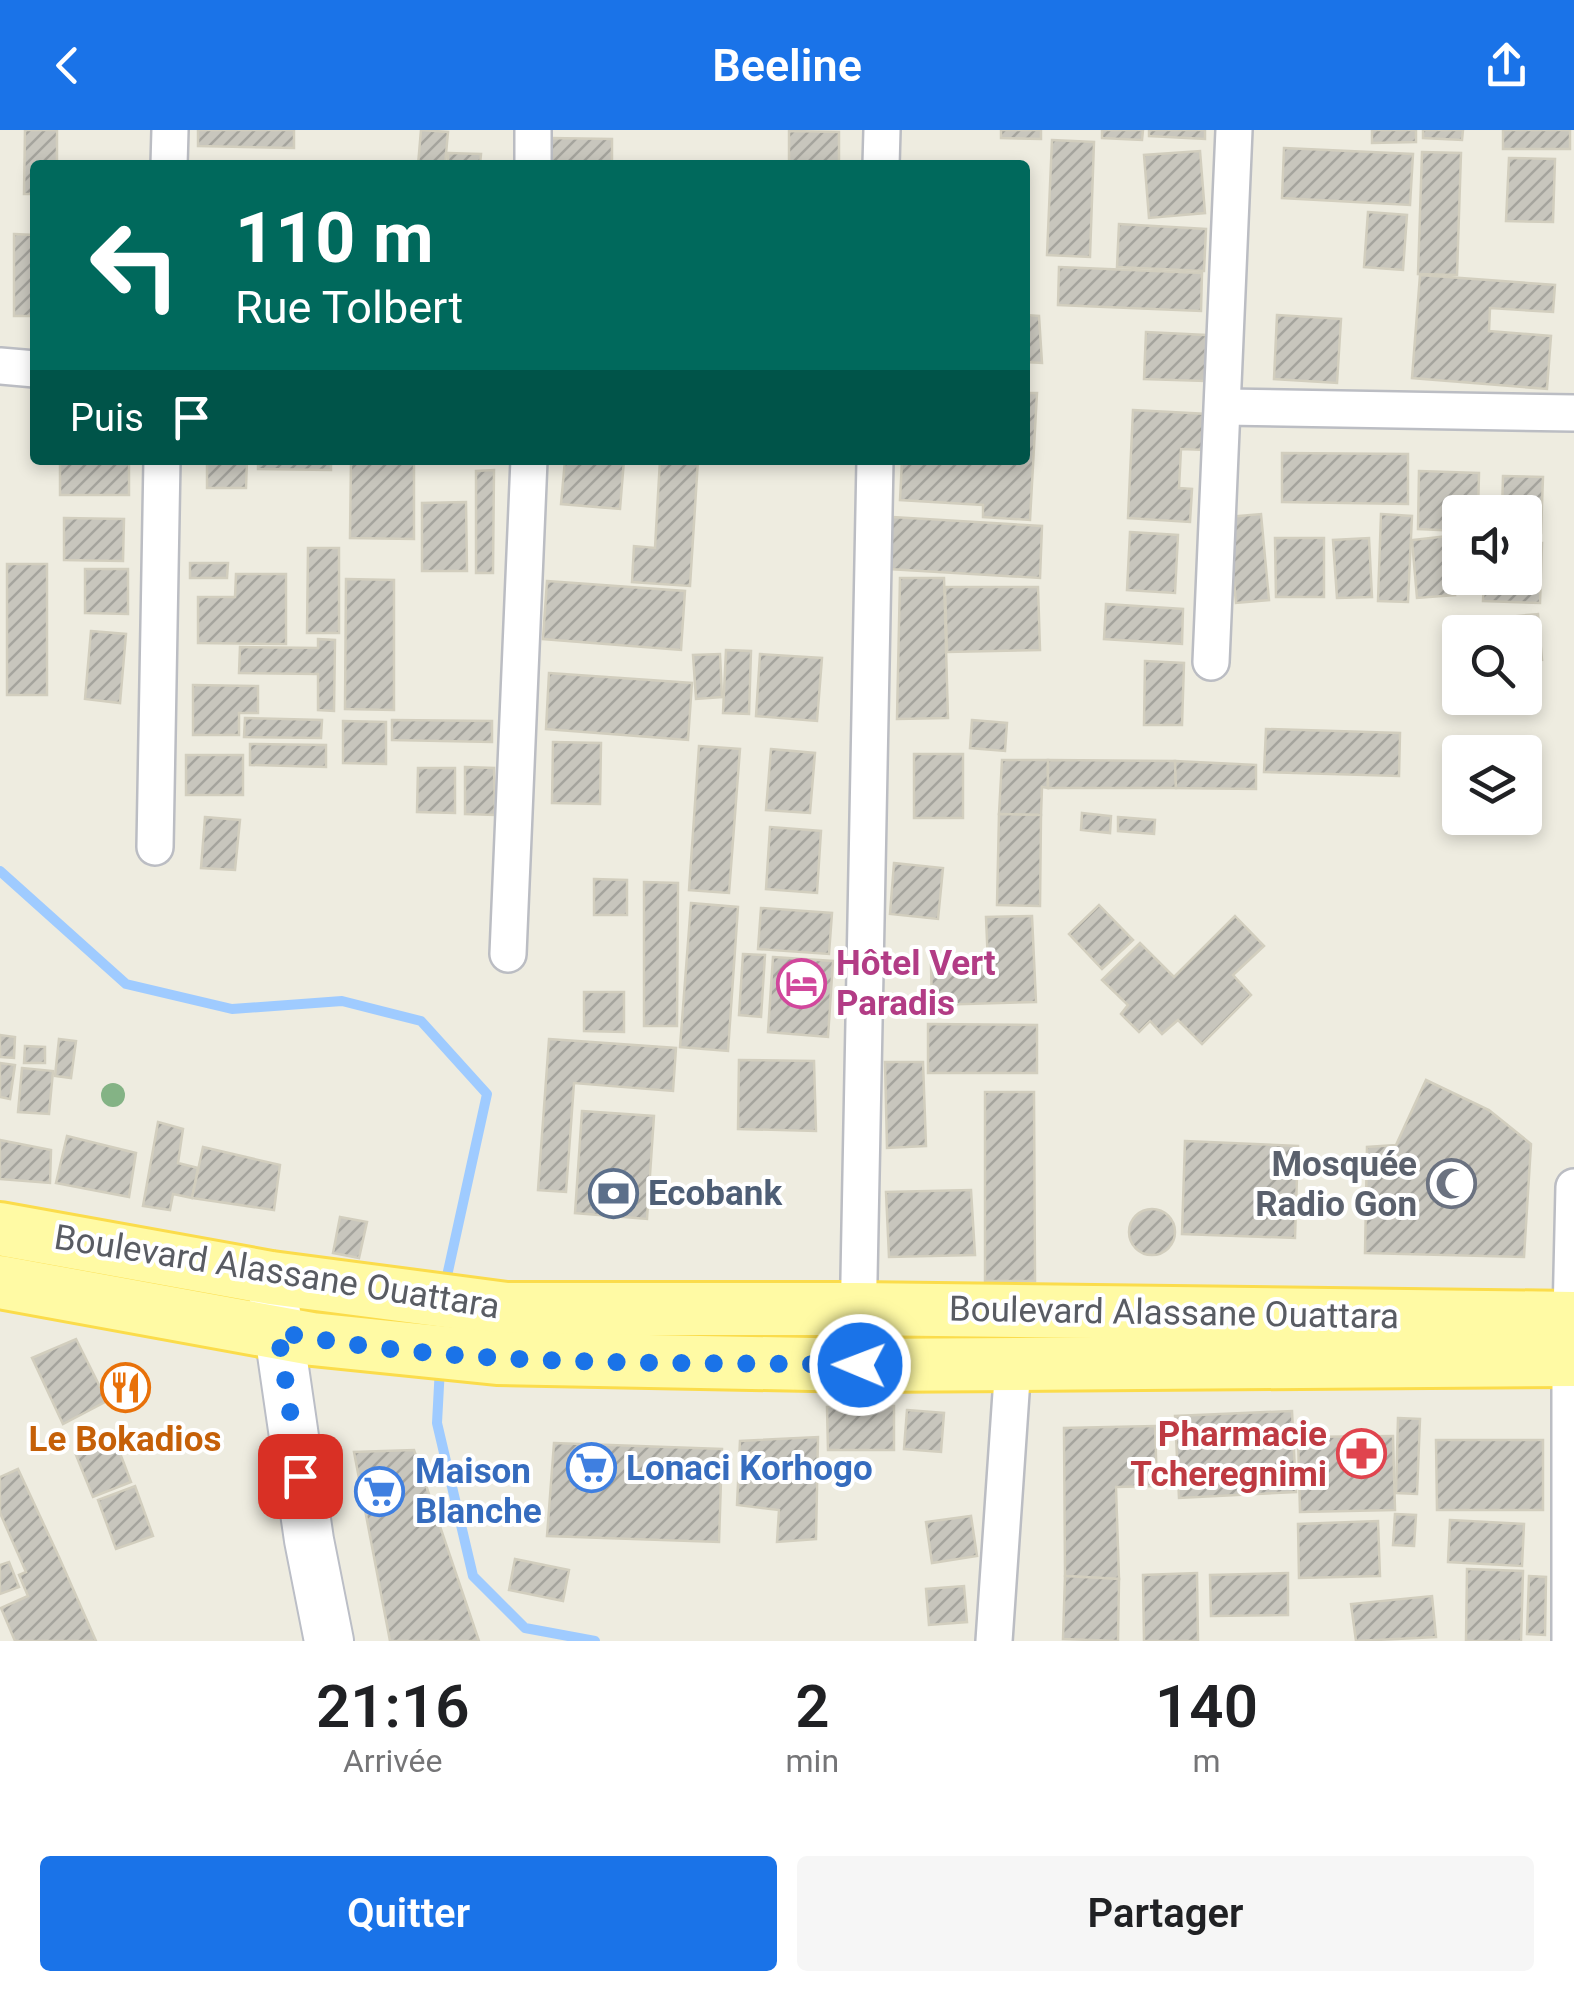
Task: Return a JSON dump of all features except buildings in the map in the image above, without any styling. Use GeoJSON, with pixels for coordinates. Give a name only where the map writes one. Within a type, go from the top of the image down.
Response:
{"type":"FeatureCollection","features":[{"type":"Feature","properties":{"kind":"main road","name":"Boulevard Alassane Ouattara"},"geometry":{"type":"LineString","coordinates":[[0,1228],[366,1292],[502,1333],[860,1365],[1013,1364],[1572,1339]]}},
{"type":"Feature","properties":{"kind":"main road","name":"Boulevard Alassane Ouattara"},"geometry":{"type":"LineString","coordinates":[[0,1282],[314,1338],[502,1333],[857,1309],[1572,1339]]}},
{"type":"Feature","properties":{"kind":"street"},"geometry":{"type":"LineString","coordinates":[[169,160],[170,130]]}},
{"type":"Feature","properties":{"kind":"street"},"geometry":{"type":"LineString","coordinates":[[533,130],[533,160]]}},
{"type":"Feature","properties":{"kind":"street"},"geometry":{"type":"LineString","coordinates":[[881,160],[882,130]]}},
{"type":"Feature","properties":{"kind":"street"},"geometry":{"type":"LineString","coordinates":[[1211,662],[1234,130]]}},
{"type":"Feature","properties":{"kind":"street"},"geometry":{"type":"LineString","coordinates":[[0,366],[30,369]]}},
{"type":"Feature","properties":{"kind":"street"},"geometry":{"type":"LineString","coordinates":[[1224,407],[1574,412]]}},
{"type":"Feature","properties":{"kind":"street"},"geometry":{"type":"LineString","coordinates":[[155,847],[162,465]]}},
{"type":"Feature","properties":{"kind":"street"},"geometry":{"type":"LineString","coordinates":[[508,954],[529,465]]}},
{"type":"Feature","properties":{"kind":"street"},"geometry":{"type":"LineString","coordinates":[[860,1365],[857,1309],[875,465]]}},
{"type":"Feature","properties":{"kind":"street"},"geometry":{"type":"LineString","coordinates":[[1570,1641],[1574,1187]]}},
{"type":"Feature","properties":{"kind":"street"},"geometry":{"type":"LineString","coordinates":[[288,1281],[314,1338],[356,1641]]}},
{"type":"Feature","properties":{"kind":"street"},"geometry":{"type":"LineString","coordinates":[[314,1338],[309,1540],[329,1641]]}},
{"type":"Feature","properties":{"kind":"street"},"geometry":{"type":"LineString","coordinates":[[994,1641],[1013,1364]]}},
{"type":"Feature","properties":{"kind":"waterway"},"geometry":{"type":"LineString","coordinates":[[0,871],[126,984],[232,1009],[342,1001],[421,1021],[487,1094],[445,1285]]}},
{"type":"Feature","properties":{"kind":"waterway"},"geometry":{"type":"LineString","coordinates":[[440,1367],[437,1423],[473,1576],[525,1628],[595,1641]]}},
{"type":"Feature","properties":{"kind":"place","name":"Hôtel Vert Paradis"},"geometry":{"type":"Point","coordinates":[801,983]}},
{"type":"Feature","properties":{"kind":"place","name":"Mosquée Radio Gon"},"geometry":{"type":"Point","coordinates":[1452,1184]}},
{"type":"Feature","properties":{"kind":"place","name":"Ecobank"},"geometry":{"type":"Point","coordinates":[613,1193]}},
{"type":"Feature","properties":{"kind":"place","name":"Le Bokadios"},"geometry":{"type":"Point","coordinates":[125,1387]}},
{"type":"Feature","properties":{"kind":"place","name":"Pharmacie Tcheregnimi"},"geometry":{"type":"Point","coordinates":[1362,1454]}},
{"type":"Feature","properties":{"kind":"place","name":"Lonaci Korhogo"},"geometry":{"type":"Point","coordinates":[591,1468]}},
{"type":"Feature","properties":{"kind":"place","name":"Maison Blanche"},"geometry":{"type":"Point","coordinates":[380,1491]}},
{"type":"Feature","properties":{"kind":"route"},"geometry":{"type":"LineString","coordinates":[[300,1476],[278,1332],[352,1344],[497,1358],[860,1365]]}}]}
